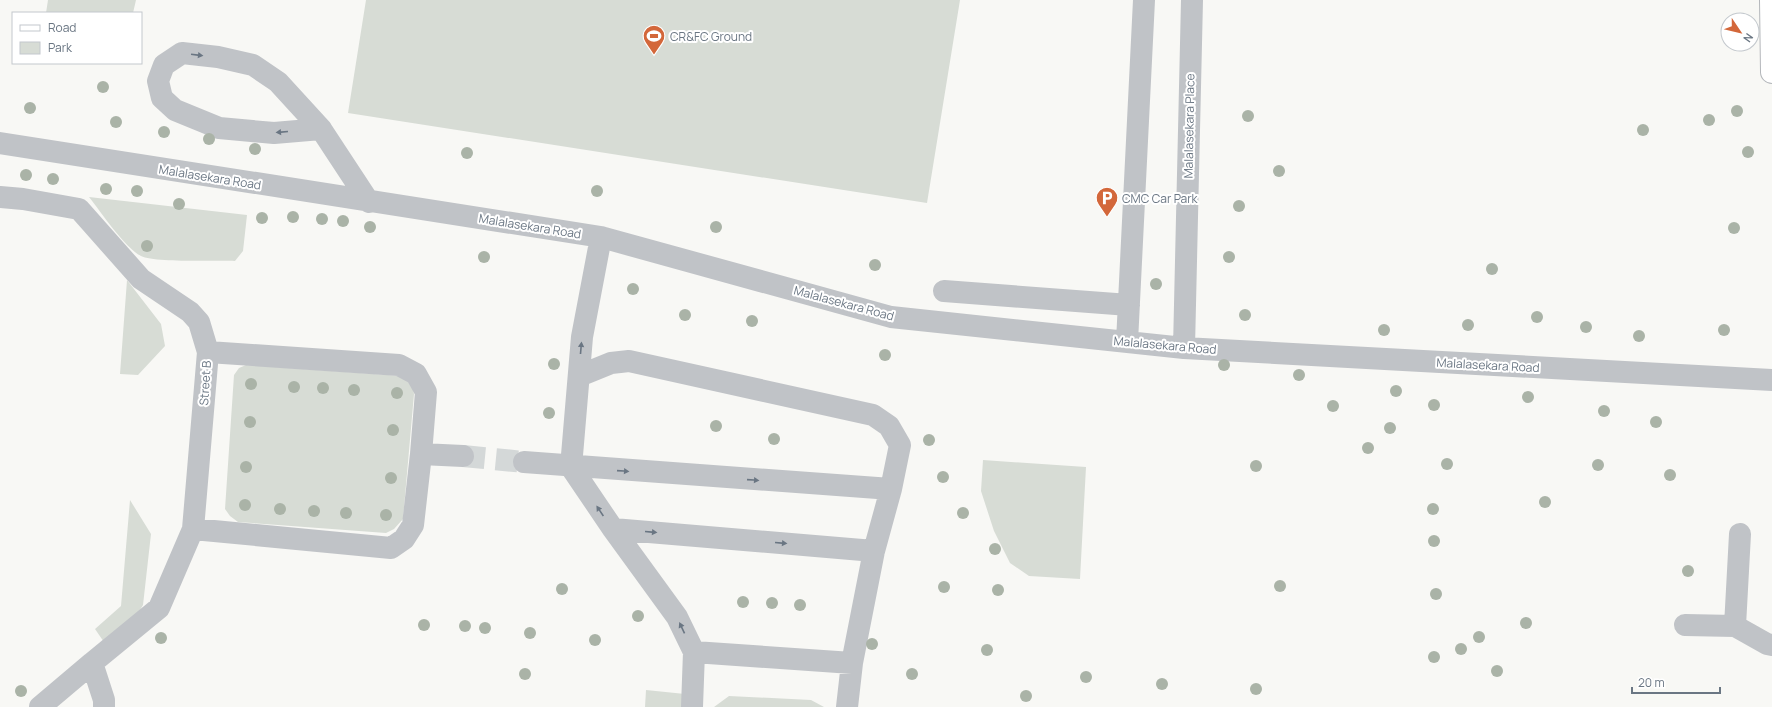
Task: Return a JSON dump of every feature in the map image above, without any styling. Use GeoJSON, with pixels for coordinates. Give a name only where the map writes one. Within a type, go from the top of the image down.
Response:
{"type":"FeatureCollection","features":[{"type":"Feature","properties":{"kind":"main road"},"geometry":{"type":"LineString","coordinates":[[1771,0],[1772,72]]}},
{"type":"Feature","properties":{"kind":"street"},"geometry":{"type":"LineString","coordinates":[[1127,342],[1144,0]]}},
{"type":"Feature","properties":{"kind":"street","name":"Malalasekara Place"},"geometry":{"type":"LineString","coordinates":[[1184,348],[1192,0]]}},
{"type":"Feature","properties":{"kind":"street"},"geometry":{"type":"LineString","coordinates":[[321,129],[274,133],[219,128],[175,110],[162,98],[158,81],[164,65],[182,53],[218,57],[252,65],[278,82],[321,129],[369,202]]}},
{"type":"Feature","properties":{"kind":"street","name":"Malalasekara Road"},"geometry":{"type":"LineString","coordinates":[[0,143],[369,202],[601,237],[891,317],[1184,348],[1772,380]]}},
{"type":"Feature","properties":{"kind":"street"},"geometry":{"type":"LineString","coordinates":[[0,197],[22,199],[79,210],[141,278],[190,312],[199,322],[208,352]]}},
{"type":"Feature","properties":{"kind":"street"},"geometry":{"type":"LineString","coordinates":[[601,237],[582,337],[571,467],[612,529],[677,617],[694,652],[692,707]]}},
{"type":"Feature","properties":{"kind":"street"},"geometry":{"type":"LineString","coordinates":[[944,291],[1129,305]]}},
{"type":"Feature","properties":{"kind":"street","name":"Street B"},"geometry":{"type":"LineString","coordinates":[[40,707],[159,608],[193,529],[208,352],[400,365],[416,374],[426,392],[414,525],[404,539],[391,548],[193,529]]}},
{"type":"Feature","properties":{"kind":"street"},"geometry":{"type":"LineString","coordinates":[[579,376],[611,363],[630,361],[873,415],[889,426],[900,445],[891,489],[874,551],[852,663],[847,707]]}},
{"type":"Feature","properties":{"kind":"street"},"geometry":{"type":"LineString","coordinates":[[421,454],[463,456]]}},
{"type":"Feature","properties":{"kind":"street"},"geometry":{"type":"LineString","coordinates":[[524,462],[571,467],[891,489]]}},
{"type":"Feature","properties":{"kind":"street"},"geometry":{"type":"LineString","coordinates":[[612,529],[874,551]]}},
{"type":"Feature","properties":{"kind":"street"},"geometry":{"type":"LineString","coordinates":[[1735,626],[1740,534]]}},
{"type":"Feature","properties":{"kind":"street"},"geometry":{"type":"LineString","coordinates":[[1685,625],[1735,626],[1767,644],[1772,645]]}},
{"type":"Feature","properties":{"kind":"street"},"geometry":{"type":"LineString","coordinates":[[694,652],[852,663]]}},
{"type":"Feature","properties":{"kind":"street"},"geometry":{"type":"LineString","coordinates":[[92,663],[104,700],[104,707]]}},
{"type":"Feature","properties":{"kind":"green space"},"geometry":{"type":"Polygon","coordinates":[[[48,0],[136,0],[133,12],[46,12],[48,0]]]}},
{"type":"Feature","properties":{"kind":"green space","name":"CR&FC Ground"},"geometry":{"type":"Polygon","coordinates":[[[366,0],[960,0],[927,203],[348,113],[366,0]]]}},
{"type":"Feature","properties":{"kind":"green space"},"geometry":{"type":"Polygon","coordinates":[[[89,197],[247,215],[243,251],[235,261],[159,260],[141,256],[128,246],[89,197]]]}},
{"type":"Feature","properties":{"kind":"green space"},"geometry":{"type":"Polygon","coordinates":[[[127,280],[161,324],[165,346],[138,375],[120,374],[127,280]]]}},
{"type":"Feature","properties":{"kind":"green space"},"geometry":{"type":"Polygon","coordinates":[[[246,365],[402,376],[412,383],[414,394],[403,519],[394,529],[386,533],[238,522],[230,516],[225,509],[234,375],[239,368],[246,365]]]}},
{"type":"Feature","properties":{"kind":"green space"},"geometry":{"type":"Polygon","coordinates":[[[983,460],[1086,467],[1080,579],[1029,576],[1010,563],[994,531],[981,491],[983,460]]]}},
{"type":"Feature","properties":{"kind":"green space"},"geometry":{"type":"Polygon","coordinates":[[[130,500],[151,534],[143,605],[134,620],[106,645],[95,629],[121,606],[130,500]]]}},
{"type":"Feature","properties":{"kind":"green space"},"geometry":{"type":"Polygon","coordinates":[[[646,690],[685,694],[684,707],[645,707],[646,690]]]}},
{"type":"Feature","properties":{"kind":"green space"},"geometry":{"type":"Polygon","coordinates":[[[729,696],[811,700],[824,707],[714,707],[729,696]]]}},
{"type":"Feature","properties":{"kind":"tunnel"},"geometry":{"type":"LineString","coordinates":[[463,456],[524,462]]}},
{"type":"Feature","properties":{"kind":"place","name":"CR&FC Ground"},"geometry":{"type":"Point","coordinates":[654,56]}},
{"type":"Feature","properties":{"kind":"place","name":"CMC Car Park"},"geometry":{"type":"Point","coordinates":[1107,218]}}]}
